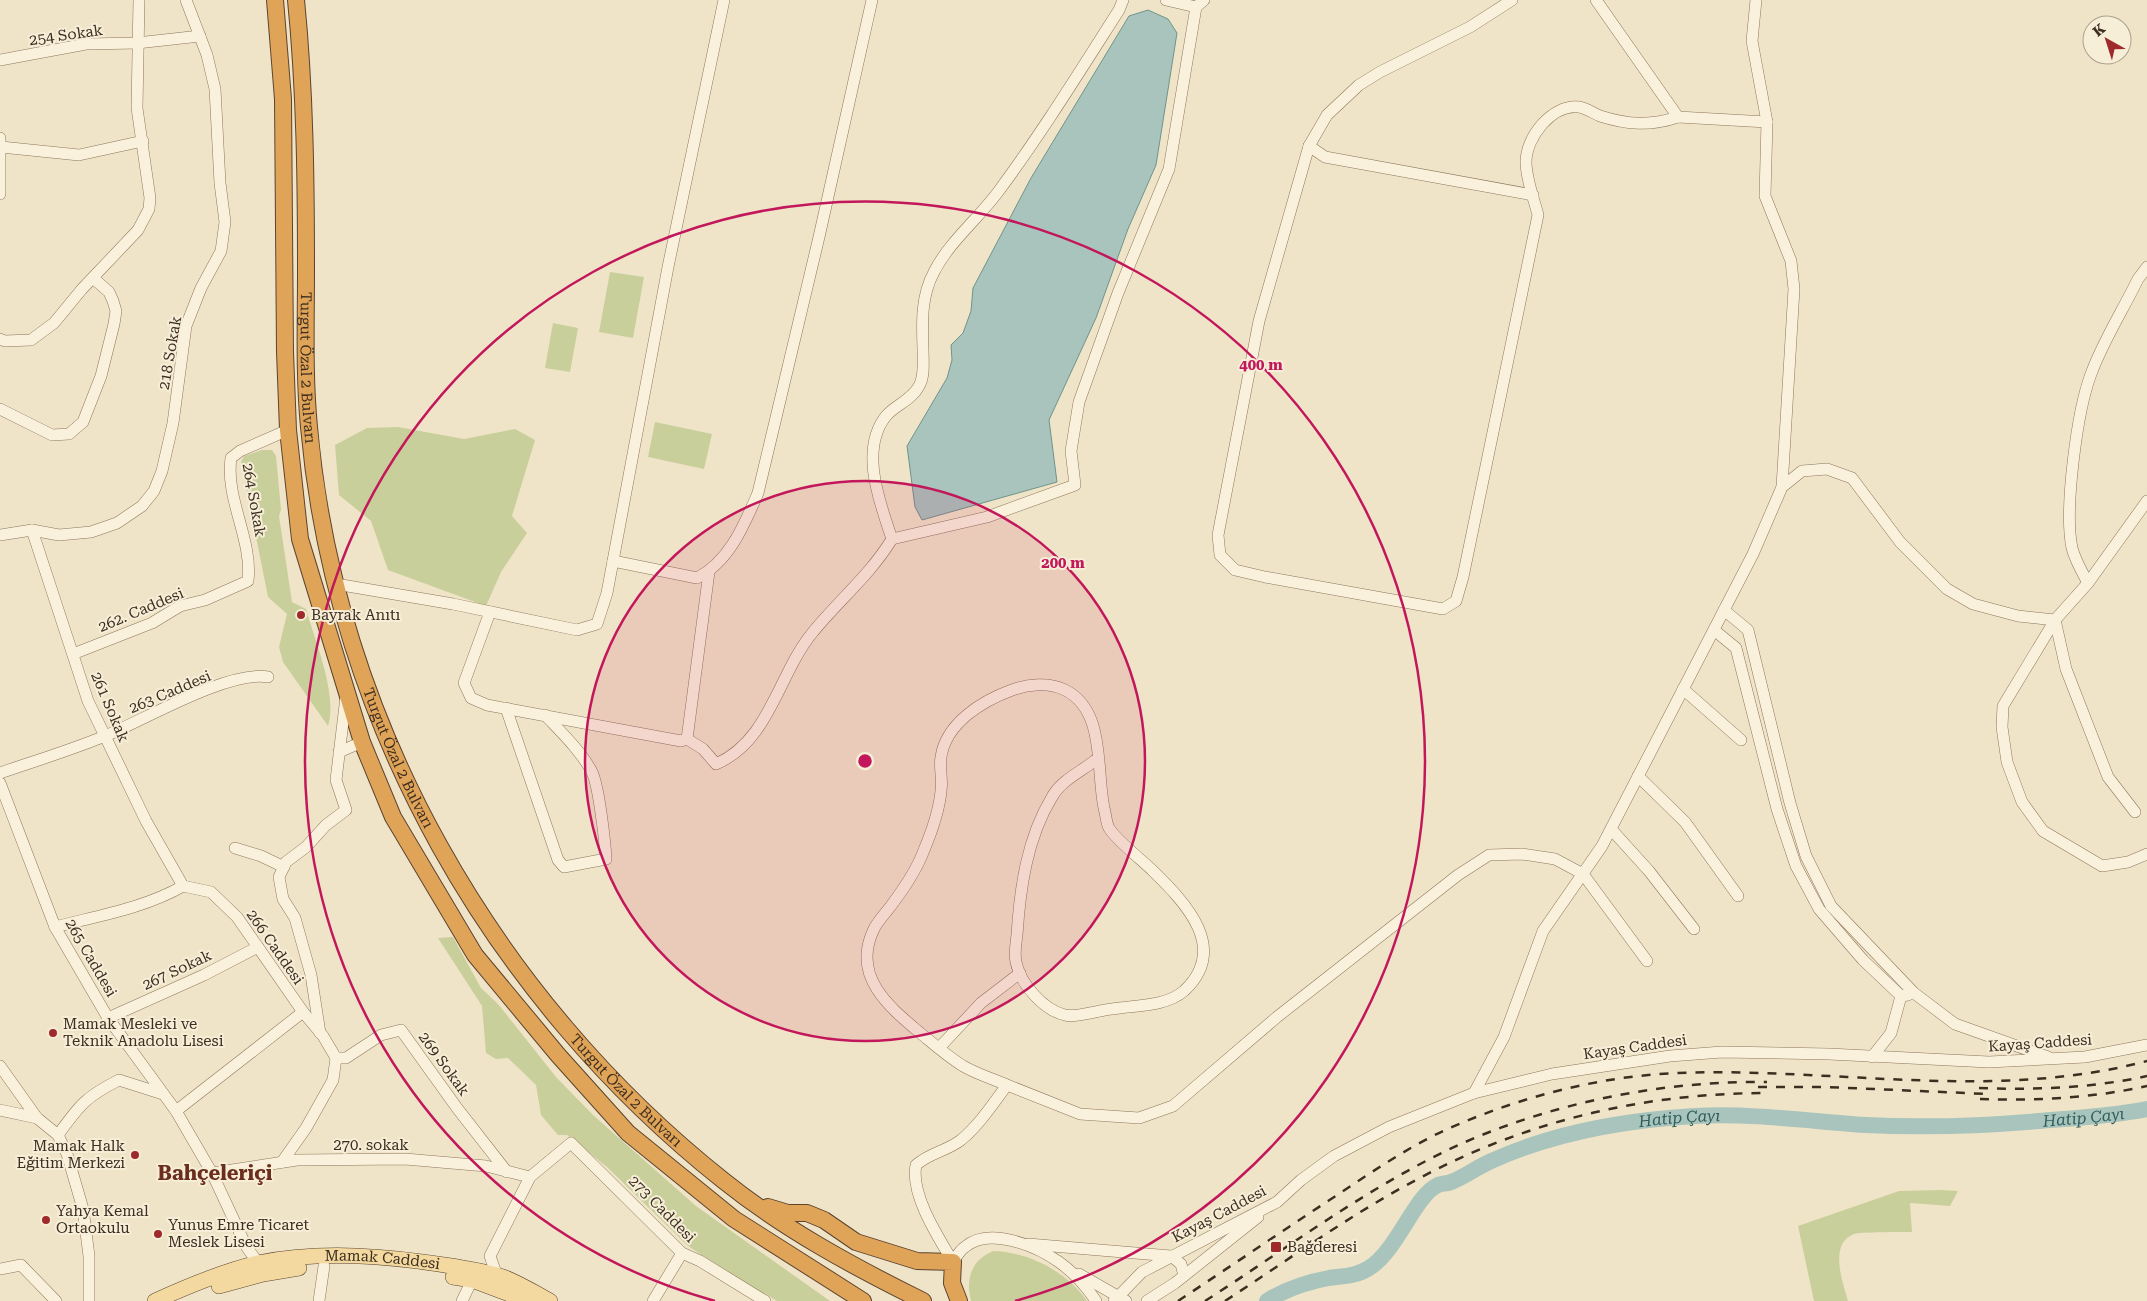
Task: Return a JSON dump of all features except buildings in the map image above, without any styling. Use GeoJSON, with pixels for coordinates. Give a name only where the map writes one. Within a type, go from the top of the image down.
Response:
{"type":"FeatureCollection","features":[{"type":"Feature","properties":{"kind":"highway","name":"Turgut Özal 2 Bulvarı"},"geometry":{"type":"LineString","coordinates":[[275,0],[284,99],[285,352],[288,430],[300,539],[362,742],[393,817],[475,956],[628,1133],[734,1219],[863,1301]]}},
{"type":"Feature","properties":{"kind":"highway","name":"Turgut Özal 2 Bulvarı"},"geometry":{"type":"LineString","coordinates":[[296,0],[301,46],[306,161],[306,363],[309,427],[325,531],[336,584],[365,679],[414,800],[475,907],[538,996],[586,1052],[636,1105],[724,1182],[754,1204],[816,1243],[923,1301]]}},
{"type":"Feature","properties":{"kind":"highway"},"geometry":{"type":"LineString","coordinates":[[754,1204],[788,1213],[807,1213],[824,1220],[856,1242],[917,1260],[953,1262],[952,1283],[959,1301]]}},
{"type":"Feature","properties":{"kind":"main road","name":"Mamak Caddesi"},"geometry":{"type":"LineString","coordinates":[[155,1301],[258,1263],[298,1258],[358,1257],[421,1262],[495,1282],[528,1301]]}},
{"type":"Feature","properties":{"kind":"main road","name":"Mamak Caddesi"},"geometry":{"type":"LineString","coordinates":[[178,1301],[254,1276],[298,1268],[324,1266],[405,1268],[472,1280],[495,1282]]}},
{"type":"Feature","properties":{"kind":"main road","name":"Mamak Caddesi"},"geometry":{"type":"LineString","coordinates":[[516,1293],[550,1301]]}},
{"type":"Feature","properties":{"kind":"street"},"geometry":{"type":"LineString","coordinates":[[0,340],[5,342],[31,340],[54,323],[138,230],[149,208],[138,108],[137,43],[139,0]]}},
{"type":"Feature","properties":{"kind":"street","name":"218 Sokak"},"geometry":{"type":"LineString","coordinates":[[0,535],[32,530],[59,535],[91,532],[117,523],[142,506],[154,491],[162,471],[173,422],[186,326],[201,288],[221,251],[225,222],[220,183],[215,88],[207,55],[186,0]]}},
{"type":"Feature","properties":{"kind":"street"},"geometry":{"type":"LineString","coordinates":[[336,584],[577,630],[596,624],[607,593],[668,267],[724,0]]}},
{"type":"Feature","properties":{"kind":"street"},"geometry":{"type":"LineString","coordinates":[[613,561],[697,578],[709,572],[741,532],[758,493],[819,237],[872,0]]}},
{"type":"Feature","properties":{"kind":"street"},"geometry":{"type":"LineString","coordinates":[[892,539],[880,500],[873,458],[875,434],[887,415],[906,401],[920,386],[923,368],[924,293],[935,270],[997,194],[1046,123],[1119,10],[1123,0]]}},
{"type":"Feature","properties":{"kind":"street"},"geometry":{"type":"LineString","coordinates":[[687,739],[703,749],[716,764],[741,749],[760,725],[791,665],[813,632],[876,563],[892,539],[987,517],[1075,485],[1071,452],[1079,402],[1118,293],[1169,169],[1200,4],[1166,0]]}},
{"type":"Feature","properties":{"kind":"street"},"geometry":{"type":"LineString","coordinates":[[1512,0],[1470,27],[1380,72],[1359,85],[1327,115],[1309,146],[1259,321],[1218,535],[1220,555],[1235,570],[1443,609],[1456,601],[1463,577],[1538,215],[1526,162],[1535,133],[1547,119],[1565,107],[1581,107],[1618,121],[1640,125],[1660,123],[1678,117],[1766,122]]}},
{"type":"Feature","properties":{"kind":"street"},"geometry":{"type":"LineString","coordinates":[[1596,0],[1678,117]]}},
{"type":"Feature","properties":{"kind":"street"},"geometry":{"type":"LineString","coordinates":[[1474,1093],[1504,1037],[1543,931],[1602,846],[1753,554],[1782,487],[1794,289],[1791,262],[1765,196],[1766,122],[1752,41],[1756,0]]}},
{"type":"Feature","properties":{"kind":"street","name":"254 Sokak"},"geometry":{"type":"LineString","coordinates":[[0,60],[86,44],[137,43],[200,36]]}},
{"type":"Feature","properties":{"kind":"street"},"geometry":{"type":"LineString","coordinates":[[0,194],[0,143],[79,155],[143,141]]}},
{"type":"Feature","properties":{"kind":"street"},"geometry":{"type":"LineString","coordinates":[[1309,146],[1325,158],[1533,195]]}},
{"type":"Feature","properties":{"kind":"street"},"geometry":{"type":"LineString","coordinates":[[2088,582],[2072,548],[2070,526],[2072,470],[2080,420],[2090,374],[2138,278],[2147,267]]}},
{"type":"Feature","properties":{"kind":"street"},"geometry":{"type":"LineString","coordinates":[[0,409],[52,435],[70,434],[83,422],[101,376],[116,311],[108,292],[93,278]]}},
{"type":"Feature","properties":{"kind":"street","name":"264 Sokak"},"geometry":{"type":"LineString","coordinates":[[248,581],[250,563],[235,496],[230,466],[232,458],[240,451],[288,430]]}},
{"type":"Feature","properties":{"kind":"street"},"geometry":{"type":"LineString","coordinates":[[1782,487],[1802,470],[1827,469],[1852,478],[1900,542],[1947,590],[1973,604],[2018,616],[2055,620]]}},
{"type":"Feature","properties":{"kind":"street"},"geometry":{"type":"LineString","coordinates":[[2147,501],[2088,582],[2055,620],[2004,706],[2002,727],[2007,762],[2022,802],[2043,831],[2102,866],[2128,862],[2147,854]]}},
{"type":"Feature","properties":{"kind":"street","name":"261 Sokak"},"geometry":{"type":"LineString","coordinates":[[32,530],[88,701],[164,856],[183,886]]}},
{"type":"Feature","properties":{"kind":"street"},"geometry":{"type":"LineString","coordinates":[[687,739],[709,572]]}},
{"type":"Feature","properties":{"kind":"street","name":"262. Caddesi"},"geometry":{"type":"LineString","coordinates":[[73,654],[152,623],[180,606],[205,600],[248,581]]}},
{"type":"Feature","properties":{"kind":"street"},"geometry":{"type":"LineString","coordinates":[[1724,610],[1748,630],[1790,803],[1806,856],[1831,906],[1914,993],[1955,1024],[2054,1059]]}},
{"type":"Feature","properties":{"kind":"street"},"geometry":{"type":"LineString","coordinates":[[490,612],[464,683],[471,698],[486,705],[681,741],[687,739]]}},
{"type":"Feature","properties":{"kind":"street"},"geometry":{"type":"LineString","coordinates":[[2055,620],[2066,669],[2108,777],[2135,812]]}},
{"type":"Feature","properties":{"kind":"street"},"geometry":{"type":"LineString","coordinates":[[1714,630],[1736,648],[1777,809],[1796,866],[1819,909],[1863,960],[1901,996]]}},
{"type":"Feature","properties":{"kind":"street","name":"263 Caddesi"},"geometry":{"type":"LineString","coordinates":[[0,773],[104,737],[198,692],[256,675],[268,677]]}},
{"type":"Feature","properties":{"kind":"street"},"geometry":{"type":"LineString","coordinates":[[1098,758],[1084,770],[1062,783],[1052,796],[1035,831],[1020,900],[1015,960],[1025,984],[1040,1002],[1066,1016],[1162,1003],[1181,993],[1200,972],[1205,954],[1200,928],[1160,878],[1109,828],[1101,794],[1098,758],[1092,725],[1085,706],[1066,690],[1046,684],[1023,686],[985,702],[954,726],[948,736],[941,757],[942,790],[928,841],[920,862],[893,904],[874,928],[867,947],[870,975],[877,991],[890,1008],[939,1048],[964,1067],[1080,1114],[1139,1118],[1173,1106],[1284,1011],[1458,874],[1489,855],[1522,854],[1555,859],[1582,874],[1647,961]]}},
{"type":"Feature","properties":{"kind":"street"},"geometry":{"type":"LineString","coordinates":[[320,1033],[311,975],[295,918],[283,899],[279,877],[286,862],[306,847],[326,825],[346,810],[336,780],[347,690]]}},
{"type":"Feature","properties":{"kind":"street"},"geometry":{"type":"LineString","coordinates":[[1683,690],[1741,740]]}},
{"type":"Feature","properties":{"kind":"street"},"geometry":{"type":"LineString","coordinates":[[506,708],[558,860],[564,867],[606,859],[605,840],[592,772],[568,740],[545,716]]}},
{"type":"Feature","properties":{"kind":"street"},"geometry":{"type":"LineString","coordinates":[[339,752],[362,742]]}},
{"type":"Feature","properties":{"kind":"street"},"geometry":{"type":"LineString","coordinates":[[1638,776],[1685,822],[1738,896]]}},
{"type":"Feature","properties":{"kind":"street","name":"265 Caddesi"},"geometry":{"type":"LineString","coordinates":[[0,783],[55,927],[108,1018],[176,1111],[212,1174],[246,1246],[258,1263]]}},
{"type":"Feature","properties":{"kind":"street"},"geometry":{"type":"LineString","coordinates":[[1611,829],[1649,871],[1694,929]]}},
{"type":"Feature","properties":{"kind":"street"},"geometry":{"type":"LineString","coordinates":[[235,848],[260,856],[284,867]]}},
{"type":"Feature","properties":{"kind":"street"},"geometry":{"type":"LineString","coordinates":[[55,927],[150,900],[183,886]]}},
{"type":"Feature","properties":{"kind":"street","name":"266 Caddesi"},"geometry":{"type":"LineString","coordinates":[[183,886],[211,892],[237,917],[336,1058]]}},
{"type":"Feature","properties":{"kind":"street","name":"267 Sokak"},"geometry":{"type":"LineString","coordinates":[[108,1018],[204,975],[258,947]]}},
{"type":"Feature","properties":{"kind":"street"},"geometry":{"type":"LineString","coordinates":[[939,1048],[981,1003],[1020,973]]}},
{"type":"Feature","properties":{"kind":"street"},"geometry":{"type":"LineString","coordinates":[[1901,996],[1914,993]]}},
{"type":"Feature","properties":{"kind":"street"},"geometry":{"type":"LineString","coordinates":[[1872,1058],[1891,1032],[1901,996]]}},
{"type":"Feature","properties":{"kind":"street"},"geometry":{"type":"LineString","coordinates":[[176,1111],[303,1012]]}},
{"type":"Feature","properties":{"kind":"street","name":"269 Sokak"},"geometry":{"type":"LineString","coordinates":[[336,1058],[346,1058],[381,1035],[401,1030],[457,1108],[507,1172]]}},
{"type":"Feature","properties":{"kind":"street","name":"Kayaş Caddesi"},"geometry":{"type":"LineString","coordinates":[[1119,1300],[1142,1272],[1277,1202],[1301,1180],[1334,1156],[1389,1127],[1474,1093],[1552,1074],[1670,1056],[1722,1052],[1829,1054],[1872,1058],[1988,1062],[2085,1057],[2147,1045]]}},
{"type":"Feature","properties":{"kind":"street"},"geometry":{"type":"LineString","coordinates":[[282,1162],[306,1128],[334,1080],[336,1058]]}},
{"type":"Feature","properties":{"kind":"street"},"geometry":{"type":"LineString","coordinates":[[0,1066],[37,1118],[58,1135],[68,1154],[83,1209],[89,1256],[89,1301]]}},
{"type":"Feature","properties":{"kind":"street"},"geometry":{"type":"LineString","coordinates":[[58,1135],[82,1103],[99,1090],[119,1080],[163,1094]]}},
{"type":"Feature","properties":{"kind":"street"},"geometry":{"type":"LineString","coordinates":[[953,1262],[932,1225],[913,1178],[916,1165],[935,1152],[959,1141],[980,1121],[1007,1086]]}},
{"type":"Feature","properties":{"kind":"street"},"geometry":{"type":"LineString","coordinates":[[0,1110],[37,1118]]}},
{"type":"Feature","properties":{"kind":"street","name":"273 Caddesi"},"geometry":{"type":"LineString","coordinates":[[530,1177],[571,1143],[682,1253],[700,1261],[765,1301]]}},
{"type":"Feature","properties":{"kind":"street","name":"270. sokak"},"geometry":{"type":"LineString","coordinates":[[212,1174],[297,1160],[405,1159],[486,1166],[530,1177]]}},
{"type":"Feature","properties":{"kind":"street"},"geometry":{"type":"LineString","coordinates":[[495,1282],[490,1256],[530,1177]]}},
{"type":"Feature","properties":{"kind":"street"},"geometry":{"type":"LineString","coordinates":[[1147,1301],[1184,1276],[1277,1202]]}},
{"type":"Feature","properties":{"kind":"street","name":"Kayaş Caddesi"},"geometry":{"type":"LineString","coordinates":[[953,1262],[965,1246],[980,1238],[1001,1237],[1022,1244],[1058,1261],[1088,1289],[1096,1301]]}},
{"type":"Feature","properties":{"kind":"street","name":"Kayaş Caddesi"},"geometry":{"type":"LineString","coordinates":[[1022,1244],[1171,1256],[1181,1264],[1184,1276]]}},
{"type":"Feature","properties":{"kind":"street"},"geometry":{"type":"LineString","coordinates":[[653,1301],[682,1253]]}},
{"type":"Feature","properties":{"kind":"street"},"geometry":{"type":"LineString","coordinates":[[1058,1261],[1119,1300]]}},
{"type":"Feature","properties":{"kind":"street"},"geometry":{"type":"LineString","coordinates":[[0,1269],[21,1266],[56,1301]]}},
{"type":"Feature","properties":{"kind":"street"},"geometry":{"type":"LineString","coordinates":[[319,1301],[324,1266]]}},
{"type":"Feature","properties":{"kind":"street"},"geometry":{"type":"LineString","coordinates":[[462,1301],[472,1280]]}},
{"type":"Feature","properties":{"kind":"green space"},"geometry":{"type":"Polygon","coordinates":[[[610,272],[644,277],[633,338],[599,332],[610,272]]]}},
{"type":"Feature","properties":{"kind":"green space"},"geometry":{"type":"Polygon","coordinates":[[[553,323],[578,328],[570,372],[545,368],[553,323]]]}},
{"type":"Feature","properties":{"kind":"green space"},"geometry":{"type":"Polygon","coordinates":[[[655,422],[712,434],[704,469],[648,457],[655,422]]]}},
{"type":"Feature","properties":{"kind":"green space"},"geometry":{"type":"Polygon","coordinates":[[[398,427],[464,439],[515,429],[535,440],[512,516],[527,533],[501,572],[486,606],[388,570],[371,521],[339,495],[335,445],[367,428],[398,427]]]}},
{"type":"Feature","properties":{"kind":"green space"},"geometry":{"type":"Polygon","coordinates":[[[262,450],[272,450],[276,456],[281,510],[279,516],[292,602],[306,609],[320,652],[330,699],[328,726],[283,662],[279,647],[287,614],[268,597],[241,462],[244,456],[262,450]]]}},
{"type":"Feature","properties":{"kind":"green space"},"geometry":{"type":"Polygon","coordinates":[[[453,937],[481,988],[498,1004],[556,1077],[593,1115],[696,1206],[830,1301],[777,1301],[710,1261],[687,1245],[607,1167],[567,1135],[558,1135],[541,1115],[536,1085],[508,1058],[496,1059],[486,1053],[482,1006],[438,938],[453,937]]]}},
{"type":"Feature","properties":{"kind":"green space"},"geometry":{"type":"Polygon","coordinates":[[[1899,1191],[1958,1191],[1950,1206],[1910,1203],[1912,1232],[1858,1233],[1846,1239],[1841,1246],[1839,1264],[1848,1301],[1814,1301],[1798,1226],[1899,1191]]]}},
{"type":"Feature","properties":{"kind":"green space"},"geometry":{"type":"Polygon","coordinates":[[[993,1251],[1020,1255],[1046,1266],[1069,1281],[1087,1301],[971,1301],[969,1285],[972,1271],[980,1259],[993,1251]]]}},
{"type":"Feature","properties":{"kind":"water"},"geometry":{"type":"Polygon","coordinates":[[[1148,10],[1168,19],[1177,33],[1156,165],[1128,229],[1096,318],[1049,420],[1057,482],[922,520],[915,507],[907,446],[947,378],[952,360],[951,345],[963,333],[971,311],[973,288],[1031,178],[1129,16],[1148,10]]]}},
{"type":"Feature","properties":{"kind":"waterway","name":"Hatip Çayı"},"geometry":{"type":"LineString","coordinates":[[1267,1301],[1305,1284],[1355,1274],[1369,1268],[1388,1249],[1421,1200],[1438,1185],[1456,1180],[1489,1162],[1513,1152],[1538,1143],[1590,1130],[1643,1121],[1716,1115],[1759,1116],[1865,1125],[1931,1126],[2017,1123],[2147,1109]]}},
{"type":"Feature","properties":{"kind":"railway"},"geometry":{"type":"LineString","coordinates":[[1178,1301],[1414,1146],[1443,1131],[1499,1108],[1558,1091],[1618,1079],[1678,1073],[1737,1072],[1913,1080],[2031,1079],[2089,1073],[2147,1061]]}},
{"type":"Feature","properties":{"kind":"railway"},"geometry":{"type":"LineString","coordinates":[[1979,1088],[2064,1087],[2106,1083],[2147,1076]]}},
{"type":"Feature","properties":{"kind":"railway"},"geometry":{"type":"LineString","coordinates":[[1205,1301],[1378,1188],[1414,1167],[1487,1133],[1555,1110],[1625,1094],[1660,1088],[1731,1082],[1767,1082]]}},
{"type":"Feature","properties":{"kind":"railway"},"geometry":{"type":"LineString","coordinates":[[1980,1099],[2064,1098],[2147,1086]]}},
{"type":"Feature","properties":{"kind":"railway"},"geometry":{"type":"LineString","coordinates":[[1758,1087],[1827,1087],[1988,1094]]}},
{"type":"Feature","properties":{"kind":"railway"},"geometry":{"type":"LineString","coordinates":[[1225,1301],[1343,1223],[1391,1194],[1457,1159],[1500,1142],[1586,1114],[1631,1105],[1721,1094],[1767,1093]]}},
{"type":"Feature","properties":{"kind":"place","name":"Bayrak Anıtı"},"geometry":{"type":"Point","coordinates":[301,615]}},
{"type":"Feature","properties":{"kind":"place","name":"Mamak Mesleki ve Teknik Anadolu Lisesi"},"geometry":{"type":"Point","coordinates":[53,1033]}},
{"type":"Feature","properties":{"kind":"place","name":"Mamak Halk Eğitim Merkezi"},"geometry":{"type":"Point","coordinates":[135,1155]}},
{"type":"Feature","properties":{"kind":"place","name":"Yahya Kemal Ortaokulu"},"geometry":{"type":"Point","coordinates":[46,1220]}},
{"type":"Feature","properties":{"kind":"place","name":"Yunus Emre Ticaret Meslek Lisesi"},"geometry":{"type":"Point","coordinates":[158,1234]}},
{"type":"Feature","properties":{"kind":"place","name":"Bağderesi"},"geometry":{"type":"Point","coordinates":[1276,1247]}},
{"type":"Feature","properties":{"kind":"district","name":"Bahçeleriçi"},"geometry":{"type":"Point","coordinates":[215,1173]}}]}
